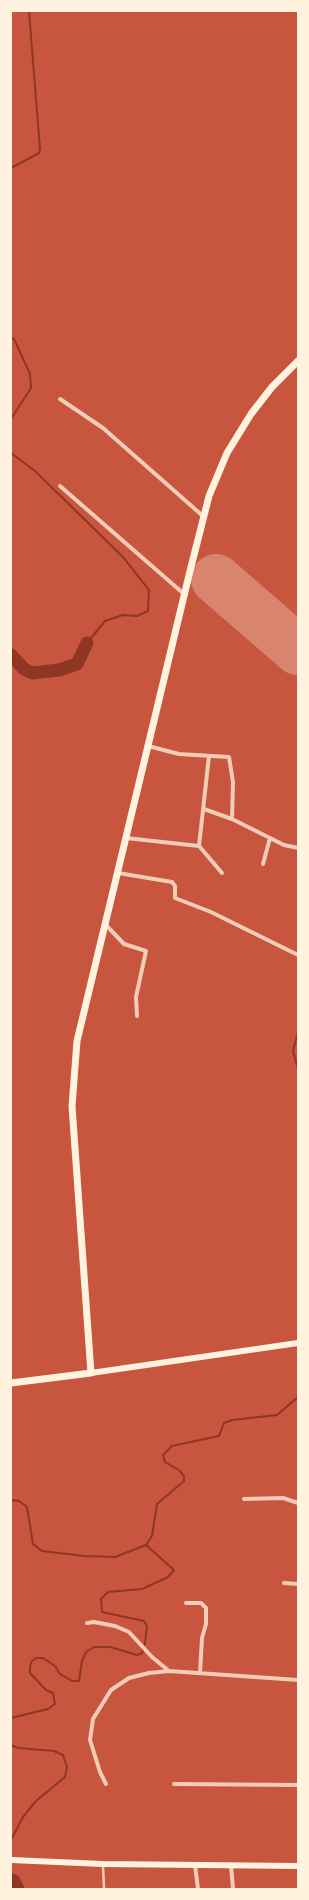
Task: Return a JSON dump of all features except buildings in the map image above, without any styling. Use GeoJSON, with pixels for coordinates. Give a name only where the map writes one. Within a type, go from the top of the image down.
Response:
{"type":"FeatureCollection","features":[{"type":"Feature","properties":{"kind":"main road"},"geometry":{"type":"LineString","coordinates":[[91,1373],[72,1106],[77,1041],[184,594],[209,496],[227,453],[251,414],[272,387],[298,361]]}},
{"type":"Feature","properties":{"kind":"main road"},"geometry":{"type":"LineString","coordinates":[[11,1383],[297,1343]]}},
{"type":"Feature","properties":{"kind":"main road"},"geometry":{"type":"LineString","coordinates":[[11,1860],[103,1864],[298,1866]]}},
{"type":"Feature","properties":{"kind":"street"},"geometry":{"type":"LineString","coordinates":[[60,399],[103,428],[204,517]]}},
{"type":"Feature","properties":{"kind":"street"},"geometry":{"type":"LineString","coordinates":[[60,486],[184,594]]}},
{"type":"Feature","properties":{"kind":"street"},"geometry":{"type":"LineString","coordinates":[[148,746],[179,754],[229,757],[233,782],[232,819]]}},
{"type":"Feature","properties":{"kind":"street"},"geometry":{"type":"LineString","coordinates":[[199,846],[209,756]]}},
{"type":"Feature","properties":{"kind":"street"},"geometry":{"type":"LineString","coordinates":[[204,809],[232,819],[284,845],[298,848]]}},
{"type":"Feature","properties":{"kind":"street"},"geometry":{"type":"LineString","coordinates":[[126,838],[199,846],[222,873]]}},
{"type":"Feature","properties":{"kind":"street"},"geometry":{"type":"LineString","coordinates":[[263,864],[270,838]]}},
{"type":"Feature","properties":{"kind":"street"},"geometry":{"type":"LineString","coordinates":[[118,873],[172,882],[175,886],[175,898],[211,912],[298,955]]}},
{"type":"Feature","properties":{"kind":"street"},"geometry":{"type":"LineString","coordinates":[[105,924],[124,944],[146,951],[136,997],[137,1016]]}},
{"type":"Feature","properties":{"kind":"street"},"geometry":{"type":"LineString","coordinates":[[244,1499],[283,1498],[298,1503]]}},
{"type":"Feature","properties":{"kind":"street"},"geometry":{"type":"LineString","coordinates":[[284,1583],[298,1584]]}},
{"type":"Feature","properties":{"kind":"street"},"geometry":{"type":"LineString","coordinates":[[186,1603],[201,1603],[206,1608],[206,1624],[202,1638],[200,1673]]}},
{"type":"Feature","properties":{"kind":"street"},"geometry":{"type":"LineString","coordinates":[[87,1623],[94,1622],[116,1626],[129,1632],[152,1657],[169,1671]]}},
{"type":"Feature","properties":{"kind":"street"},"geometry":{"type":"LineString","coordinates":[[106,1784],[100,1772],[90,1740],[93,1719],[111,1690],[129,1678],[149,1673],[169,1671],[298,1680]]}},
{"type":"Feature","properties":{"kind":"street"},"geometry":{"type":"LineString","coordinates":[[174,1784],[298,1785]]}},
{"type":"Feature","properties":{"kind":"street"},"geometry":{"type":"LineString","coordinates":[[195,1865],[198,1889]]}},
{"type":"Feature","properties":{"kind":"street"},"geometry":{"type":"LineString","coordinates":[[231,1865],[232,1889]]}},
{"type":"Feature","properties":{"kind":"lane"},"geometry":{"type":"LineString","coordinates":[[103,1864],[104,1889]]}},
{"type":"Feature","properties":{"kind":"waterway"},"geometry":{"type":"LineString","coordinates":[[11,168],[39,153],[40,149],[29,11]]}},
{"type":"Feature","properties":{"kind":"waterway"},"geometry":{"type":"LineString","coordinates":[[11,337],[14,339],[30,374],[31,388],[11,419]]}},
{"type":"Feature","properties":{"kind":"waterway"},"geometry":{"type":"LineString","coordinates":[[11,453],[35,471],[123,557],[149,590],[148,611],[137,616],[123,615],[105,621],[87,643]]}},
{"type":"Feature","properties":{"kind":"waterway"},"geometry":{"type":"LineString","coordinates":[[11,655],[24,669],[32,673],[59,670],[77,664],[87,643]]}},
{"type":"Feature","properties":{"kind":"waterway"},"geometry":{"type":"LineString","coordinates":[[298,1032],[293,1051],[298,1069]]}},
{"type":"Feature","properties":{"kind":"waterway"},"geometry":{"type":"LineString","coordinates":[[11,1500],[19,1501],[27,1507],[33,1544],[42,1551],[84,1556],[115,1557],[146,1545],[152,1536],[157,1504],[184,1481],[184,1476],[179,1470],[165,1462],[163,1455],[172,1446],[219,1436],[224,1423],[232,1420],[277,1415],[298,1397]]}},
{"type":"Feature","properties":{"kind":"waterway"},"geometry":{"type":"LineString","coordinates":[[11,1718],[48,1709],[55,1704],[53,1693],[46,1690],[30,1673],[30,1666],[32,1661],[36,1658],[43,1658],[55,1666],[60,1674],[72,1681],[79,1681],[82,1661],[86,1652],[94,1647],[110,1647],[137,1655],[142,1653],[147,1626],[144,1621],[102,1612],[101,1599],[108,1592],[142,1589],[168,1577],[174,1570],[146,1545]]}},
{"type":"Feature","properties":{"kind":"waterway"},"geometry":{"type":"LineString","coordinates":[[11,1745],[18,1748],[54,1751],[63,1755],[67,1767],[65,1777],[36,1801],[23,1817],[11,1840]]}},
{"type":"Feature","properties":{"kind":"waterway"},"geometry":{"type":"LineString","coordinates":[[11,1873],[14,1881]]}},
{"type":"Feature","properties":{"kind":"waterway"},"geometry":{"type":"LineString","coordinates":[[11,1880],[14,1881],[18,1889]]}},
{"type":"Feature","properties":{"kind":"runway"},"geometry":{"type":"LineString","coordinates":[[216,579],[298,650]]}}]}
